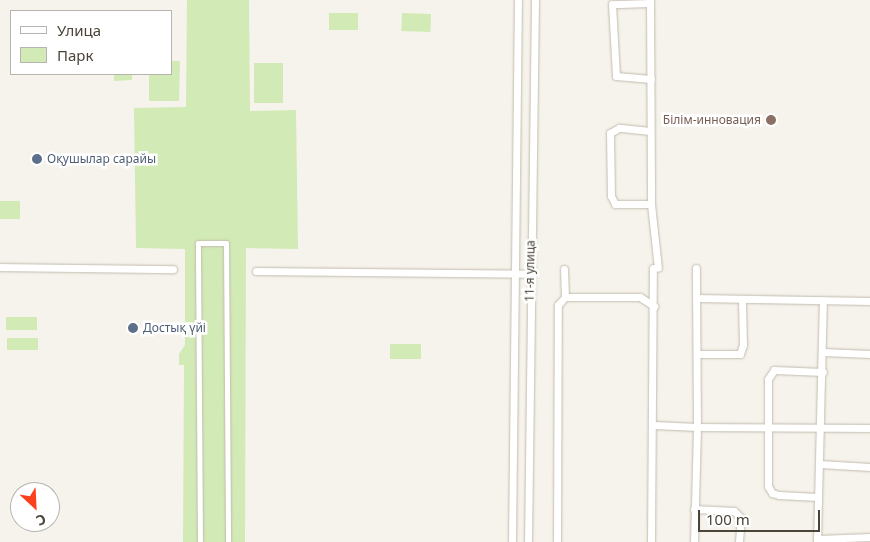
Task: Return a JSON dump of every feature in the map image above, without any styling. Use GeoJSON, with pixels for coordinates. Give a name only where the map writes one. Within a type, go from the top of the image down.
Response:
{"type":"FeatureCollection","features":[{"type":"Feature","properties":{"kind":"street","name":"11-я улица"},"geometry":{"type":"LineString","coordinates":[[512,542],[518,0]]}},
{"type":"Feature","properties":{"kind":"street","name":"11-я улица"},"geometry":{"type":"LineString","coordinates":[[528,542],[535,0]]}},
{"type":"Feature","properties":{"kind":"street"},"geometry":{"type":"LineString","coordinates":[[651,79],[616,76],[612,4],[650,2],[651,79],[650,131],[651,204],[655,268],[652,542]]}},
{"type":"Feature","properties":{"kind":"street"},"geometry":{"type":"LineString","coordinates":[[650,131],[619,128],[610,133],[611,196],[615,204],[651,204]]}},
{"type":"Feature","properties":{"kind":"street"},"geometry":{"type":"LineString","coordinates":[[200,542],[198,243],[226,243],[228,542]]}},
{"type":"Feature","properties":{"kind":"street"},"geometry":{"type":"LineString","coordinates":[[0,267],[173,269]]}},
{"type":"Feature","properties":{"kind":"street"},"geometry":{"type":"LineString","coordinates":[[694,542],[697,427],[696,268]]}},
{"type":"Feature","properties":{"kind":"street"},"geometry":{"type":"LineString","coordinates":[[564,269],[565,298]]}},
{"type":"Feature","properties":{"kind":"street"},"geometry":{"type":"LineString","coordinates":[[256,271],[530,274]]}},
{"type":"Feature","properties":{"kind":"street"},"geometry":{"type":"LineString","coordinates":[[557,542],[558,305],[565,298],[640,297],[654,306]]}},
{"type":"Feature","properties":{"kind":"street"},"geometry":{"type":"LineString","coordinates":[[696,298],[870,301]]}},
{"type":"Feature","properties":{"kind":"street"},"geometry":{"type":"LineString","coordinates":[[697,354],[740,354],[743,345],[742,300]]}},
{"type":"Feature","properties":{"kind":"street"},"geometry":{"type":"LineString","coordinates":[[823,300],[824,352],[817,497],[817,540],[870,537]]}},
{"type":"Feature","properties":{"kind":"street"},"geometry":{"type":"LineString","coordinates":[[824,352],[870,354]]}},
{"type":"Feature","properties":{"kind":"street"},"geometry":{"type":"LineString","coordinates":[[817,497],[772,494],[768,486],[770,373],[774,370],[822,372]]}},
{"type":"Feature","properties":{"kind":"street"},"geometry":{"type":"LineString","coordinates":[[654,425],[769,430],[870,428]]}},
{"type":"Feature","properties":{"kind":"street"},"geometry":{"type":"LineString","coordinates":[[820,464],[870,467]]}},
{"type":"Feature","properties":{"kind":"street"},"geometry":{"type":"LineString","coordinates":[[694,510],[734,512],[740,518],[739,542]]}},
{"type":"Feature","properties":{"kind":"green space"},"geometry":{"type":"Polygon","coordinates":[[[187,0],[249,0],[250,111],[296,110],[298,249],[246,248],[245,542],[183,542],[184,365],[179,365],[179,354],[185,345],[185,249],[136,248],[134,108],[186,107],[187,0]]]}},
{"type":"Feature","properties":{"kind":"green space"},"geometry":{"type":"Polygon","coordinates":[[[329,13],[358,13],[358,30],[329,30],[329,13]]]}},
{"type":"Feature","properties":{"kind":"green space"},"geometry":{"type":"Polygon","coordinates":[[[402,13],[431,14],[430,32],[401,31],[402,13]]]}},
{"type":"Feature","properties":{"kind":"green space"},"geometry":{"type":"Polygon","coordinates":[[[172,61],[180,61],[179,101],[149,101],[149,75],[172,75],[172,61]]]}},
{"type":"Feature","properties":{"kind":"green space"},"geometry":{"type":"Polygon","coordinates":[[[254,63],[283,63],[283,103],[254,103],[254,63]]]}},
{"type":"Feature","properties":{"kind":"green space"},"geometry":{"type":"Polygon","coordinates":[[[114,75],[132,75],[132,80],[114,81],[114,75]]]}},
{"type":"Feature","properties":{"kind":"green space"},"geometry":{"type":"Polygon","coordinates":[[[0,201],[20,201],[20,219],[0,219],[0,201]]]}},
{"type":"Feature","properties":{"kind":"green space"},"geometry":{"type":"Polygon","coordinates":[[[6,317],[37,317],[37,330],[6,330],[6,317]]]}},
{"type":"Feature","properties":{"kind":"green space"},"geometry":{"type":"Polygon","coordinates":[[[7,338],[38,338],[38,350],[7,350],[7,338]]]}},
{"type":"Feature","properties":{"kind":"green space"},"geometry":{"type":"Polygon","coordinates":[[[390,344],[421,344],[421,359],[390,359],[390,344]]]}},
{"type":"Feature","properties":{"kind":"place","name":"Білім-инновация"},"geometry":{"type":"Point","coordinates":[771,120]}},
{"type":"Feature","properties":{"kind":"place","name":"Оқушылар сарайы"},"geometry":{"type":"Point","coordinates":[37,159]}},
{"type":"Feature","properties":{"kind":"place","name":"Достық үйі"},"geometry":{"type":"Point","coordinates":[133,328]}}]}
